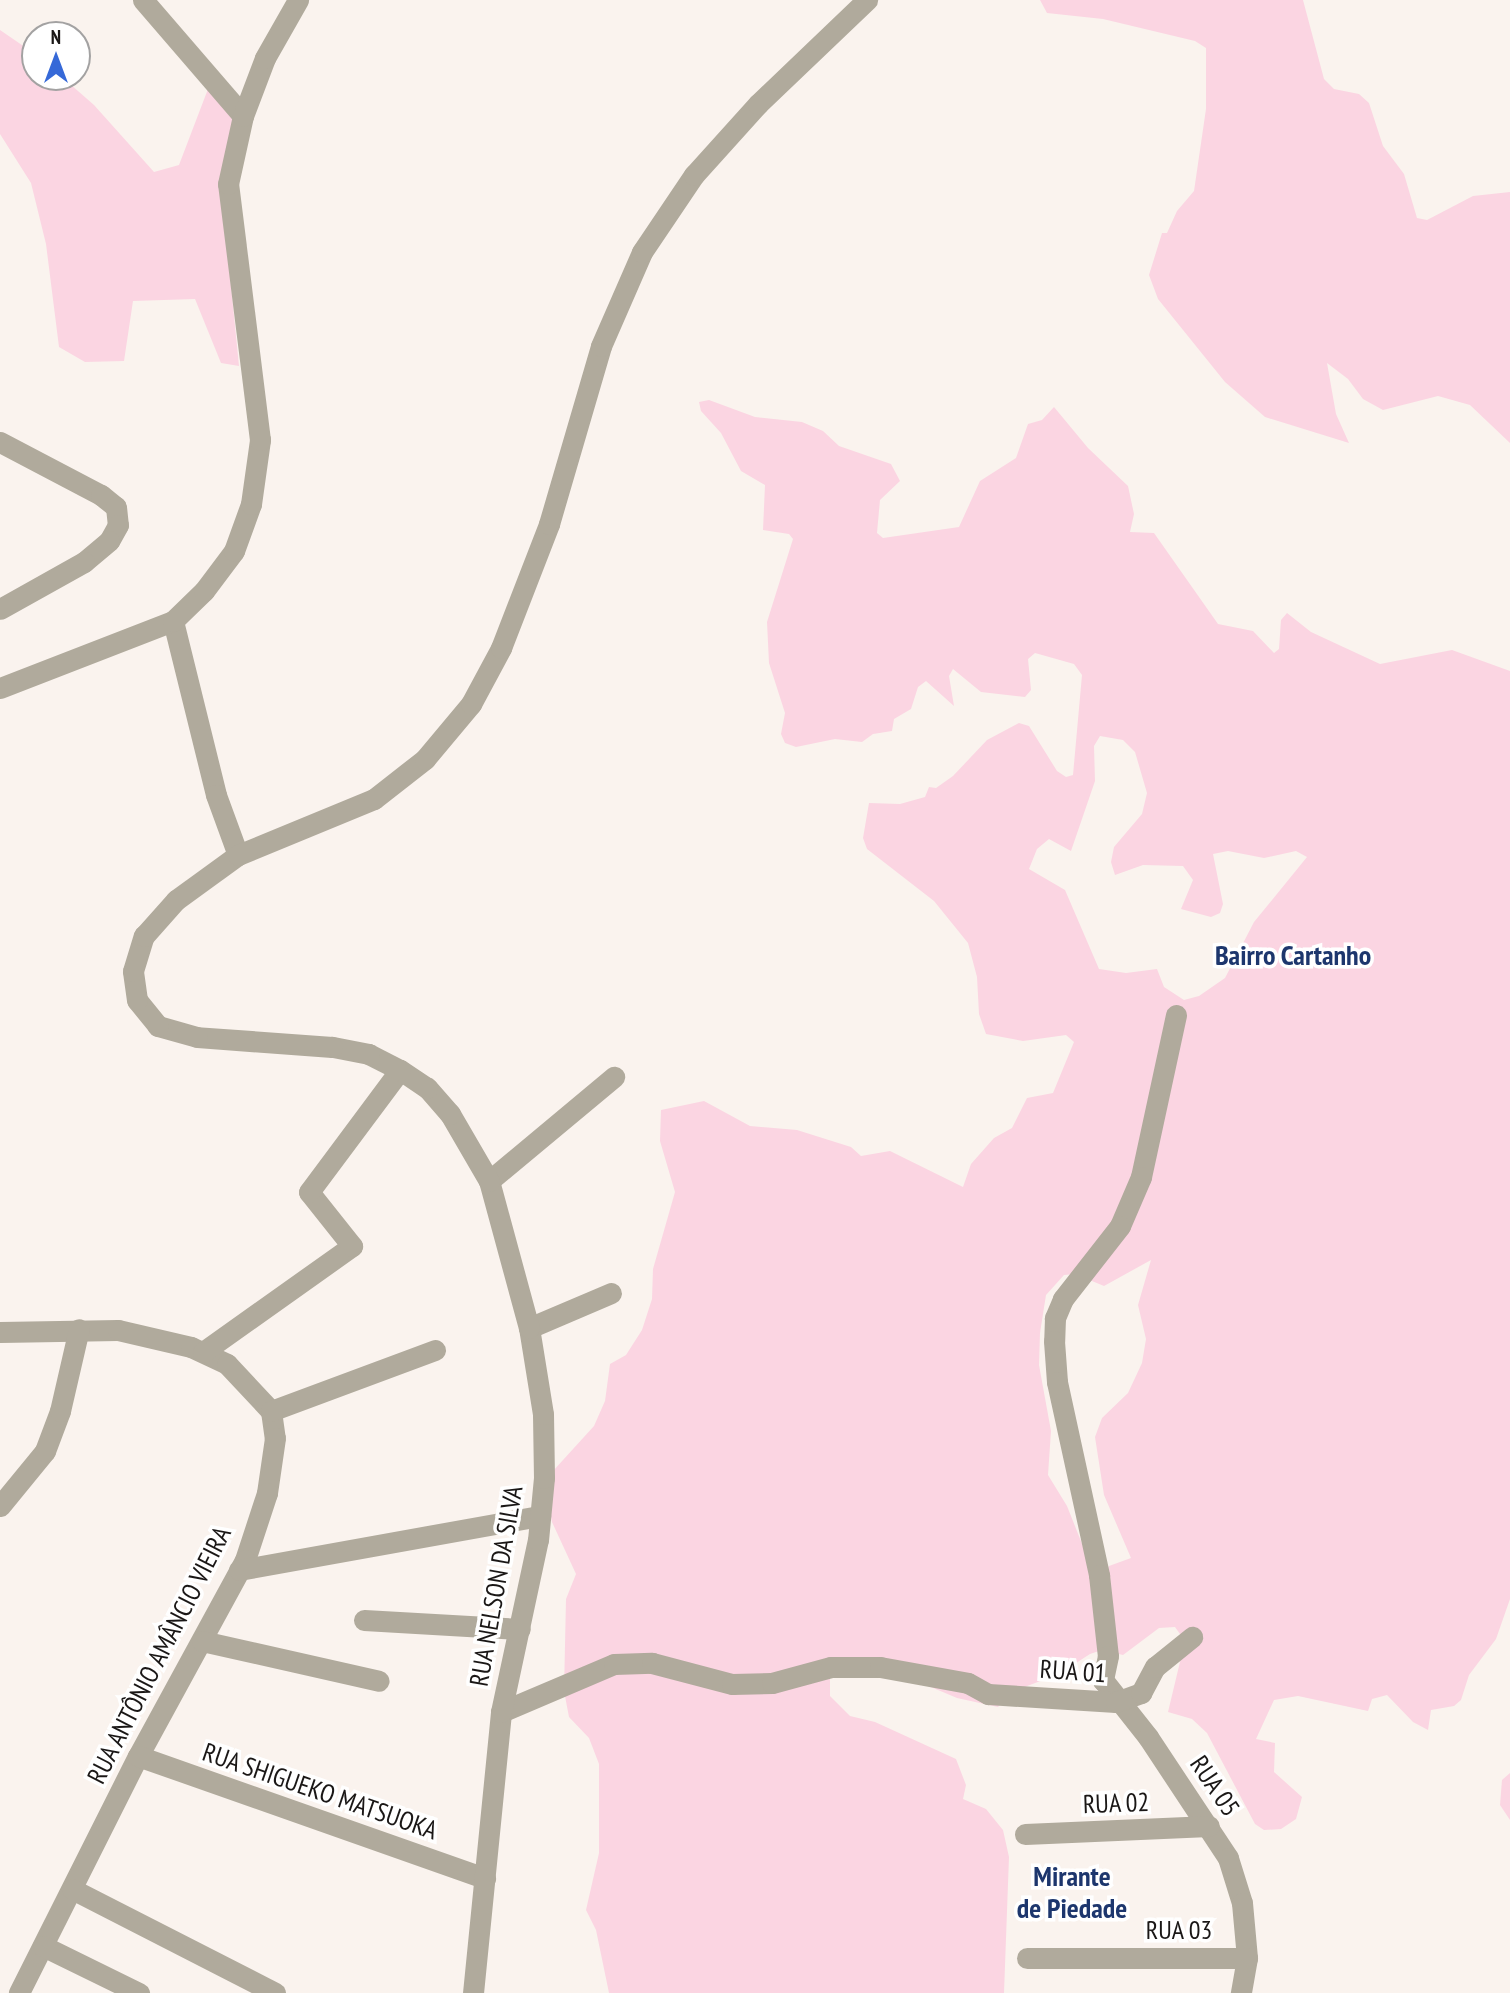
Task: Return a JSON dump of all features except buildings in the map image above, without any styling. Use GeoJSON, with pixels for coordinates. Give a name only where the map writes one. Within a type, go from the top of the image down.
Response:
{"type":"FeatureCollection","features":[{"type":"Feature","properties":{"kind":"street"},"geometry":{"type":"LineString","coordinates":[[143,0],[243,116]]}},
{"type":"Feature","properties":{"kind":"street"},"geometry":{"type":"LineString","coordinates":[[0,688],[173,621],[204,592],[234,551],[251,505],[258,453],[228,184],[243,116],[265,58],[298,0]]}},
{"type":"Feature","properties":{"kind":"street","name":"RUA NELSON DA SILVA"},"geometry":{"type":"LineString","coordinates":[[473,1993],[501,1712],[520,1629],[540,1516],[542,1414],[529,1328],[489,1181],[450,1114],[427,1088],[400,1070],[369,1054],[332,1047],[197,1037],[158,1026],[137,1000],[133,971],[144,936],[176,900],[238,855],[374,799],[425,759],[471,704],[501,648],[550,524],[601,346],[642,252],[694,175],[758,104],[867,0]]}},
{"type":"Feature","properties":{"kind":"street"},"geometry":{"type":"LineString","coordinates":[[0,442],[101,495],[116,507],[118,525],[109,541],[84,562],[0,609]]}},
{"type":"Feature","properties":{"kind":"street"},"geometry":{"type":"LineString","coordinates":[[173,621],[216,795],[238,855]]}},
{"type":"Feature","properties":{"kind":"street","name":"RUA 05"},"geometry":{"type":"LineString","coordinates":[[1176,1015],[1141,1177],[1120,1226],[1063,1299],[1055,1318],[1057,1382],[1099,1575],[1108,1656],[1102,1680],[1116,1702],[1148,1737],[1228,1858],[1241,1903],[1247,1958],[1241,1993]]}},
{"type":"Feature","properties":{"kind":"street"},"geometry":{"type":"LineString","coordinates":[[203,1352],[352,1246],[309,1192],[400,1070]]}},
{"type":"Feature","properties":{"kind":"street"},"geometry":{"type":"LineString","coordinates":[[489,1181],[614,1077]]}},
{"type":"Feature","properties":{"kind":"street"},"geometry":{"type":"LineString","coordinates":[[529,1328],[611,1293]]}},
{"type":"Feature","properties":{"kind":"street"},"geometry":{"type":"LineString","coordinates":[[0,1506],[45,1451],[60,1411],[79,1329]]}},
{"type":"Feature","properties":{"kind":"street"},"geometry":{"type":"LineString","coordinates":[[0,1332],[79,1329],[157,1336],[203,1352],[227,1364],[271,1411],[435,1350]]}},
{"type":"Feature","properties":{"kind":"street","name":"RUA ANTÔNIO AMÂNCIO VIEIRA"},"geometry":{"type":"LineString","coordinates":[[19,1993],[138,1756],[239,1570],[273,1464],[271,1411]]}},
{"type":"Feature","properties":{"kind":"street"},"geometry":{"type":"LineString","coordinates":[[239,1570],[540,1516]]}},
{"type":"Feature","properties":{"kind":"street"},"geometry":{"type":"LineString","coordinates":[[364,1620],[520,1629]]}},
{"type":"Feature","properties":{"kind":"street","name":"RUA 01"},"geometry":{"type":"LineString","coordinates":[[501,1712],[614,1664],[652,1663],[732,1685],[772,1683],[831,1667],[880,1667],[968,1683],[988,1694],[1116,1702],[1141,1693],[1155,1667],[1192,1637]]}},
{"type":"Feature","properties":{"kind":"street"},"geometry":{"type":"LineString","coordinates":[[202,1641],[379,1681]]}},
{"type":"Feature","properties":{"kind":"street","name":"RUA SHIGUEKO MATSUOKA"},"geometry":{"type":"LineString","coordinates":[[138,1756],[485,1878]]}},
{"type":"Feature","properties":{"kind":"street","name":"RUA 02"},"geometry":{"type":"LineString","coordinates":[[1025,1834],[1209,1826]]}},
{"type":"Feature","properties":{"kind":"street"},"geometry":{"type":"LineString","coordinates":[[72,1889],[275,1993]]}},
{"type":"Feature","properties":{"kind":"street"},"geometry":{"type":"LineString","coordinates":[[43,1946],[139,1993]]}},
{"type":"Feature","properties":{"kind":"street","name":"RUA 03"},"geometry":{"type":"LineString","coordinates":[[1027,1958],[1247,1958]]}},
{"type":"Feature","properties":{"kind":"shaded area"},"geometry":{"type":"Polygon","coordinates":[[[1040,0],[1303,0],[1324,79],[1334,89],[1359,94],[1369,103],[1383,146],[1404,174],[1417,218],[1427,220],[1473,196],[1510,192],[1510,443],[1470,405],[1438,396],[1383,410],[1363,399],[1348,379],[1327,363],[1336,414],[1349,443],[1265,417],[1225,382],[1158,299],[1149,275],[1162,233],[1167,233],[1177,211],[1194,191],[1206,109],[1206,48],[1195,41],[1103,19],[1047,13],[1040,0]]]}},
{"type":"Feature","properties":{"kind":"shaded area"},"geometry":{"type":"Polygon","coordinates":[[[0,30],[21,44],[21,91],[78,91],[154,172],[179,165],[208,89],[233,113],[226,236],[239,366],[221,363],[195,299],[133,301],[124,361],[85,362],[59,347],[46,244],[31,183],[0,134],[0,30]]]}},
{"type":"Feature","properties":{"kind":"shaded area"},"geometry":{"type":"Polygon","coordinates":[[[709,400],[755,417],[802,422],[823,431],[839,446],[891,464],[900,481],[880,500],[877,533],[883,538],[959,527],[980,481],[1016,458],[1028,424],[1042,420],[1054,407],[1088,448],[1128,486],[1134,514],[1130,532],[1154,533],[1218,624],[1253,631],[1274,653],[1279,649],[1281,620],[1287,613],[1311,632],[1380,664],[1452,650],[1510,671],[1510,1599],[1496,1639],[1469,1675],[1461,1700],[1454,1706],[1431,1710],[1428,1730],[1413,1722],[1387,1695],[1372,1699],[1368,1711],[1298,1696],[1274,1700],[1256,1739],[1275,1743],[1274,1772],[1302,1797],[1296,1819],[1281,1829],[1264,1830],[1255,1824],[1207,1733],[1192,1719],[1168,1712],[1185,1641],[1175,1627],[1159,1628],[1123,1655],[1102,1650],[1090,1654],[1059,1674],[1011,1692],[998,1707],[957,1698],[881,1666],[830,1666],[830,1696],[850,1716],[875,1722],[956,1759],[966,1785],[963,1799],[986,1809],[1003,1830],[1009,1857],[1004,1993],[609,1993],[596,1930],[586,1910],[599,1853],[599,1764],[589,1738],[569,1717],[564,1691],[566,1599],[576,1574],[552,1522],[547,1497],[553,1471],[594,1426],[605,1401],[610,1364],[626,1355],[642,1330],[652,1299],[653,1269],[675,1192],[660,1141],[661,1110],[704,1101],[750,1126],[797,1130],[851,1147],[861,1156],[890,1151],[963,1187],[971,1164],[994,1138],[1012,1128],[1027,1098],[1053,1093],[1074,1042],[1066,1035],[1023,1041],[986,1034],[979,1014],[977,977],[968,943],[934,901],[867,849],[863,838],[869,803],[900,804],[925,797],[929,787],[936,788],[953,776],[987,740],[1019,723],[1029,726],[1057,771],[1066,777],[1073,775],[1082,675],[1074,664],[1035,653],[1028,659],[1031,690],[1025,697],[981,692],[953,669],[949,676],[954,706],[926,681],[918,687],[911,709],[894,719],[892,731],[873,734],[862,742],[835,739],[796,747],[785,743],[781,734],[785,713],[769,663],[767,622],[793,539],[789,534],[763,530],[765,485],[741,471],[721,433],[701,411],[699,402],[709,400]],[[1100,736],[1094,746],[1095,781],[1071,851],[1049,839],[1037,849],[1029,869],[1065,890],[1099,969],[1126,973],[1157,969],[1164,987],[1184,1000],[1199,996],[1225,978],[1254,922],[1307,857],[1296,851],[1264,858],[1228,851],[1213,854],[1223,904],[1220,913],[1211,917],[1181,909],[1193,880],[1183,866],[1143,865],[1115,875],[1111,862],[1114,847],[1142,814],[1147,793],[1135,752],[1123,740],[1100,736]],[[1151,1260],[1104,1286],[1075,1274],[1064,1275],[1046,1295],[1040,1333],[1039,1365],[1051,1431],[1048,1475],[1067,1506],[1098,1584],[1109,1566],[1131,1558],[1104,1495],[1095,1437],[1102,1418],[1128,1393],[1142,1363],[1146,1339],[1138,1305],[1151,1260]]]}},
{"type":"Feature","properties":{"kind":"shaded area"},"geometry":{"type":"Polygon","coordinates":[[[1510,1773],[1510,1820],[1500,1805],[1502,1780],[1510,1773]]]}},
{"type":"Feature","properties":{"kind":"district","name":"Bairro Cartanho"},"geometry":{"type":"Point","coordinates":[1293,955]}},
{"type":"Feature","properties":{"kind":"district","name":"Mirante de Piedade"},"geometry":{"type":"Point","coordinates":[1072,1892]}}]}
